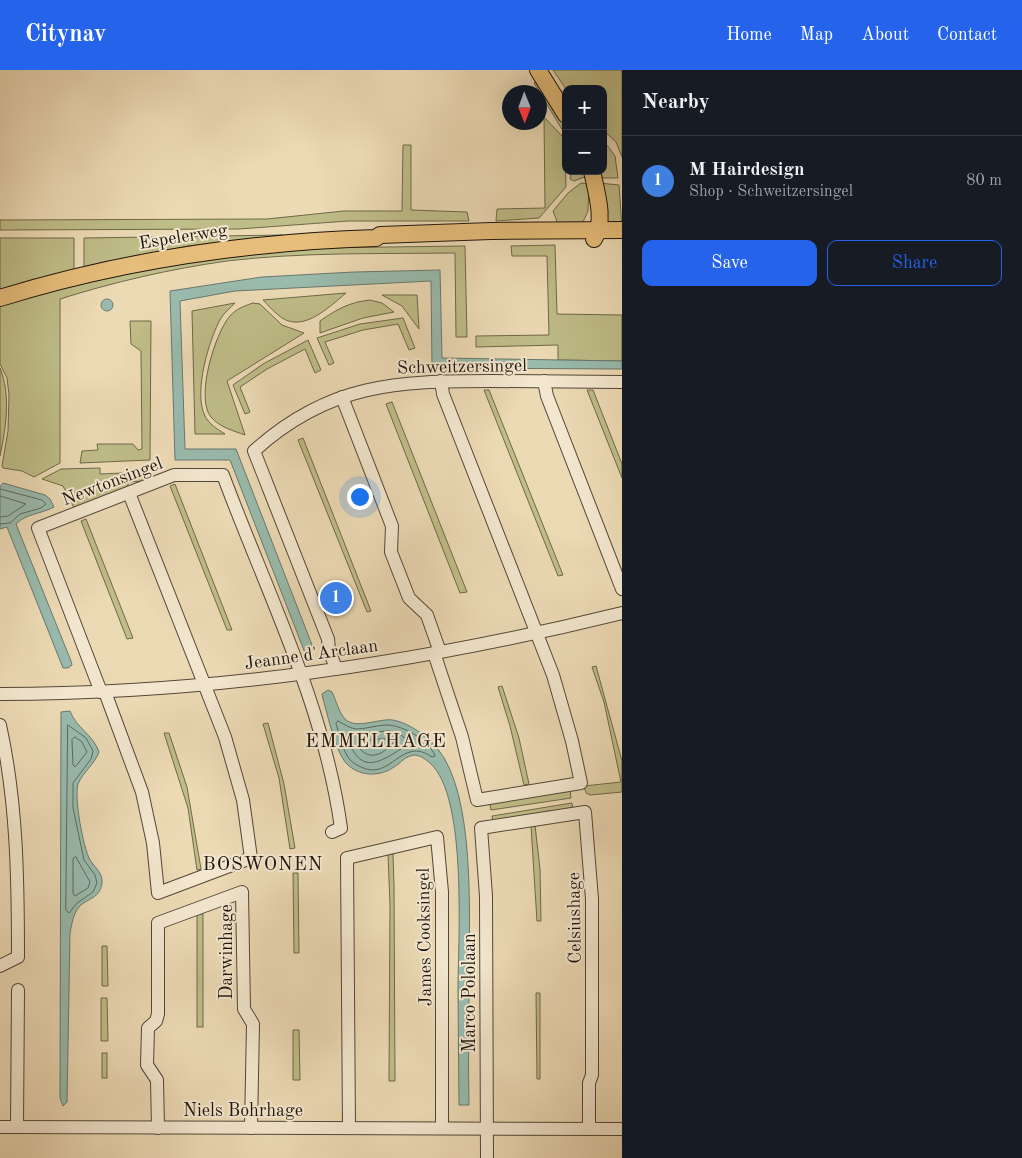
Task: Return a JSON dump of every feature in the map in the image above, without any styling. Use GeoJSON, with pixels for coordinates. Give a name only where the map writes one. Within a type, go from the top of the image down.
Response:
{"type":"FeatureCollection","features":[{"type":"Feature","properties":{"kind":"main road"},"geometry":{"type":"LineString","coordinates":[[538,70],[562,109]]}},
{"type":"Feature","properties":{"kind":"main road"},"geometry":{"type":"LineString","coordinates":[[593,176],[594,233]]}},
{"type":"Feature","properties":{"kind":"main road","name":"Espelerweg"},"geometry":{"type":"LineString","coordinates":[[0,298],[77,277],[177,256],[289,242],[594,233],[622,230]]}},
{"type":"Feature","properties":{"kind":"main road","name":"Espelerweg"},"geometry":{"type":"LineString","coordinates":[[594,233],[622,238]]}},
{"type":"Feature","properties":{"kind":"street","name":"Schweitzersingel"},"geometry":{"type":"LineString","coordinates":[[336,669],[329,649],[328,639],[254,451],[296,419],[342,397],[387,385],[441,381],[622,382]]}},
{"type":"Feature","properties":{"kind":"street"},"geometry":{"type":"LineString","coordinates":[[342,397],[391,524],[391,552],[409,598],[427,616],[462,736],[477,800],[580,783],[563,707],[537,633],[443,394],[441,381]]}},
{"type":"Feature","properties":{"kind":"street"},"geometry":{"type":"LineString","coordinates":[[544,381],[546,396],[622,589]]}},
{"type":"Feature","properties":{"kind":"street","name":"Newtonsingel"},"geometry":{"type":"LineString","coordinates":[[104,692],[38,528],[174,475],[223,475],[300,674]]}},
{"type":"Feature","properties":{"kind":"street"},"geometry":{"type":"LineString","coordinates":[[104,692],[142,792],[153,843],[158,893],[251,858],[246,819],[235,767],[205,684],[129,493]]}},
{"type":"Feature","properties":{"kind":"street","name":"Jeanne d'Arclaan"},"geometry":{"type":"LineString","coordinates":[[0,694],[104,692],[300,674],[437,653],[537,633],[622,613]]}},
{"type":"Feature","properties":{"kind":"street"},"geometry":{"type":"LineString","coordinates":[[300,674],[322,737],[336,794],[341,828],[332,832]]}},
{"type":"Feature","properties":{"kind":"street"},"geometry":{"type":"LineString","coordinates":[[0,725],[13,802],[18,894],[18,957],[0,966]]}},
{"type":"Feature","properties":{"kind":"street","name":"Celsiushage"},"geometry":{"type":"LineString","coordinates":[[481,828],[585,812],[590,854],[592,914],[592,1075],[589,1083],[589,1129]]}},
{"type":"Feature","properties":{"kind":"street","name":"Marco Pololaan"},"geometry":{"type":"LineString","coordinates":[[481,828],[486,896],[487,1158]]}},
{"type":"Feature","properties":{"kind":"street","name":"James Cooksingel"},"geometry":{"type":"LineString","coordinates":[[349,1128],[347,858],[437,837],[439,838],[442,892],[442,1128]]}},
{"type":"Feature","properties":{"kind":"street","name":"Darwinhage"},"geometry":{"type":"LineString","coordinates":[[158,1128],[157,1080],[148,1066],[147,1041],[148,1028],[156,1021],[158,1014],[159,923],[242,892],[244,1009],[254,1026],[251,1128]]}},
{"type":"Feature","properties":{"kind":"street"},"geometry":{"type":"LineString","coordinates":[[17,1127],[18,990]]}},
{"type":"Feature","properties":{"kind":"street","name":"Niels Bohrhage"},"geometry":{"type":"LineString","coordinates":[[0,1127],[622,1129]]}},
{"type":"Feature","properties":{"kind":"shaded area"},"geometry":{"type":"Polygon","coordinates":[[[553,70],[622,70],[622,157],[616,142],[607,134],[607,85],[563,85],[553,70]]]}},
{"type":"Feature","properties":{"kind":"shaded area"},"geometry":{"type":"Polygon","coordinates":[[[540,81],[543,85],[535,85],[534,83],[540,81]]]}},
{"type":"Feature","properties":{"kind":"shaded area"},"geometry":{"type":"Polygon","coordinates":[[[547,92],[562,116],[562,129],[547,105],[547,92]]]}},
{"type":"Feature","properties":{"kind":"shaded area"},"geometry":{"type":"Polygon","coordinates":[[[547,120],[562,136],[562,175],[566,175],[566,187],[539,218],[496,221],[497,209],[545,208],[544,130],[547,130],[547,120]]]}},
{"type":"Feature","properties":{"kind":"shaded area"},"geometry":{"type":"Polygon","coordinates":[[[403,145],[411,145],[411,210],[467,212],[469,221],[348,221],[239,229],[0,230],[0,220],[267,219],[344,211],[402,211],[403,145]]]}},
{"type":"Feature","properties":{"kind":"shaded area"},"geometry":{"type":"Polygon","coordinates":[[[607,145],[615,156],[618,178],[602,178],[600,175],[607,175],[607,145]]]}},
{"type":"Feature","properties":{"kind":"shaded area"},"geometry":{"type":"Polygon","coordinates":[[[570,175],[587,175],[574,181],[570,179],[570,175]]]}},
{"type":"Feature","properties":{"kind":"shaded area"},"geometry":{"type":"Polygon","coordinates":[[[581,183],[589,184],[588,211],[583,222],[578,225],[559,227],[553,211],[568,193],[581,183]]]}},
{"type":"Feature","properties":{"kind":"shaded area"},"geometry":{"type":"Polygon","coordinates":[[[599,183],[619,185],[622,228],[609,223],[606,219],[599,183]]]}},
{"type":"Feature","properties":{"kind":"shaded area"},"geometry":{"type":"Polygon","coordinates":[[[283,235],[188,246],[84,267],[84,238],[283,235]]]}},
{"type":"Feature","properties":{"kind":"shaded area"},"geometry":{"type":"Polygon","coordinates":[[[0,238],[74,238],[74,269],[0,292],[0,238]]]}},
{"type":"Feature","properties":{"kind":"shaded area"},"geometry":{"type":"Polygon","coordinates":[[[555,245],[557,314],[622,315],[622,361],[558,360],[558,345],[476,347],[476,336],[549,335],[547,256],[512,256],[511,246],[555,245]]]}},
{"type":"Feature","properties":{"kind":"shaded area"},"geometry":{"type":"Polygon","coordinates":[[[465,246],[467,337],[456,337],[455,253],[312,255],[227,261],[142,277],[60,299],[60,463],[34,477],[22,471],[3,468],[2,466],[8,431],[9,395],[7,378],[0,364],[0,305],[98,278],[160,264],[308,248],[465,246]]]}},
{"type":"Feature","properties":{"kind":"shaded area"},"geometry":{"type":"Polygon","coordinates":[[[346,293],[322,312],[304,321],[295,322],[286,320],[277,314],[263,300],[346,293]]]}},
{"type":"Feature","properties":{"kind":"shaded area"},"geometry":{"type":"Polygon","coordinates":[[[382,295],[417,295],[419,329],[402,306],[382,295]]]}},
{"type":"Feature","properties":{"kind":"shaded area"},"geometry":{"type":"Polygon","coordinates":[[[370,300],[382,303],[394,312],[363,318],[320,333],[320,321],[326,317],[350,304],[370,300]]]}},
{"type":"Feature","properties":{"kind":"shaded area"},"geometry":{"type":"Polygon","coordinates":[[[235,303],[216,327],[204,366],[202,380],[202,406],[205,416],[211,424],[225,434],[195,434],[192,311],[235,303]]]}},
{"type":"Feature","properties":{"kind":"shaded area"},"geometry":{"type":"Polygon","coordinates":[[[253,303],[260,304],[282,325],[304,333],[227,381],[245,435],[227,428],[214,420],[207,408],[205,396],[206,381],[213,350],[224,324],[235,311],[253,303]]]}},
{"type":"Feature","properties":{"kind":"shaded area"},"geometry":{"type":"Polygon","coordinates":[[[403,318],[415,348],[409,350],[398,324],[363,330],[325,342],[334,363],[329,365],[317,338],[360,324],[403,318]]]}},
{"type":"Feature","properties":{"kind":"shaded area"},"geometry":{"type":"Polygon","coordinates":[[[130,321],[151,321],[150,460],[80,463],[82,451],[98,450],[97,444],[133,444],[138,450],[142,449],[141,351],[131,344],[130,321]]]}},
{"type":"Feature","properties":{"kind":"shaded area"},"geometry":{"type":"Polygon","coordinates":[[[308,340],[321,370],[315,373],[305,349],[267,369],[240,387],[250,412],[245,414],[233,385],[263,364],[308,340]]]}},
{"type":"Feature","properties":{"kind":"shaded area"},"geometry":{"type":"Polygon","coordinates":[[[0,368],[5,389],[6,423],[0,456],[0,368]]]}},
{"type":"Feature","properties":{"kind":"shaded area"},"geometry":{"type":"Polygon","coordinates":[[[484,390],[489,390],[563,575],[558,576],[484,390]]]}},
{"type":"Feature","properties":{"kind":"shaded area"},"geometry":{"type":"Polygon","coordinates":[[[587,390],[593,390],[622,464],[622,478],[587,390]]]}},
{"type":"Feature","properties":{"kind":"shaded area"},"geometry":{"type":"Polygon","coordinates":[[[392,402],[467,592],[460,593],[386,404],[392,402]]]}},
{"type":"Feature","properties":{"kind":"shaded area"},"geometry":{"type":"Polygon","coordinates":[[[303,438],[371,611],[367,612],[298,440],[303,438]]]}},
{"type":"Feature","properties":{"kind":"shaded area"},"geometry":{"type":"Polygon","coordinates":[[[100,468],[100,474],[144,472],[145,481],[128,482],[128,487],[74,508],[63,486],[42,479],[61,469],[100,468]]]}},
{"type":"Feature","properties":{"kind":"shaded area"},"geometry":{"type":"Polygon","coordinates":[[[175,484],[232,630],[227,630],[170,486],[175,484]]]}},
{"type":"Feature","properties":{"kind":"shaded area"},"geometry":{"type":"Polygon","coordinates":[[[86,519],[133,638],[127,639],[81,521],[86,519]]]}},
{"type":"Feature","properties":{"kind":"shaded area"},"geometry":{"type":"Polygon","coordinates":[[[596,666],[622,761],[622,792],[590,795],[586,793],[584,786],[621,782],[604,702],[592,667],[596,666]]]}},
{"type":"Feature","properties":{"kind":"shaded area"},"geometry":{"type":"Polygon","coordinates":[[[502,686],[519,738],[529,784],[524,785],[510,726],[498,687],[502,686]]]}},
{"type":"Feature","properties":{"kind":"shaded area"},"geometry":{"type":"Polygon","coordinates":[[[268,723],[284,784],[295,848],[290,849],[279,778],[263,724],[268,723]]]}},
{"type":"Feature","properties":{"kind":"shaded area"},"geometry":{"type":"Polygon","coordinates":[[[164,733],[169,733],[187,787],[201,869],[197,870],[188,808],[164,733]]]}},
{"type":"Feature","properties":{"kind":"shaded area"},"geometry":{"type":"Polygon","coordinates":[[[570,788],[571,798],[491,810],[489,801],[570,788]]]}},
{"type":"Feature","properties":{"kind":"shaded area"},"geometry":{"type":"Polygon","coordinates":[[[572,803],[573,810],[548,811],[493,822],[492,816],[572,803]]]}},
{"type":"Feature","properties":{"kind":"shaded area"},"geometry":{"type":"Polygon","coordinates":[[[535,825],[540,869],[541,921],[537,921],[531,826],[535,825]]]}},
{"type":"Feature","properties":{"kind":"shaded area"},"geometry":{"type":"Polygon","coordinates":[[[388,854],[393,854],[394,886],[395,1081],[389,1081],[390,905],[388,854]]]}},
{"type":"Feature","properties":{"kind":"shaded area"},"geometry":{"type":"Polygon","coordinates":[[[293,873],[298,873],[299,953],[294,953],[293,873]]]}},
{"type":"Feature","properties":{"kind":"shaded area"},"geometry":{"type":"Polygon","coordinates":[[[197,914],[203,914],[203,1027],[197,1027],[197,914]]]}},
{"type":"Feature","properties":{"kind":"shaded area"},"geometry":{"type":"Polygon","coordinates":[[[102,946],[107,946],[108,986],[102,986],[102,946]]]}},
{"type":"Feature","properties":{"kind":"shaded area"},"geometry":{"type":"Polygon","coordinates":[[[536,993],[540,993],[540,1079],[537,1079],[536,993]]]}},
{"type":"Feature","properties":{"kind":"shaded area"},"geometry":{"type":"Polygon","coordinates":[[[101,998],[107,998],[108,1041],[101,1041],[101,998]]]}},
{"type":"Feature","properties":{"kind":"shaded area"},"geometry":{"type":"Polygon","coordinates":[[[293,1030],[299,1030],[300,1080],[293,1080],[293,1030]]]}},
{"type":"Feature","properties":{"kind":"shaded area"},"geometry":{"type":"Polygon","coordinates":[[[102,1053],[107,1053],[107,1078],[102,1078],[102,1053]]]}},
{"type":"Feature","properties":{"kind":"water"},"geometry":{"type":"Polygon","coordinates":[[[440,270],[442,358],[622,361],[622,369],[432,368],[431,281],[235,291],[180,301],[185,449],[236,449],[314,650],[305,653],[230,460],[175,460],[170,291],[262,277],[440,270]]]}},
{"type":"Feature","properties":{"kind":"water"},"geometry":{"type":"Polygon","coordinates":[[[105,299],[109,299],[113,305],[109,311],[105,311],[101,307],[101,303],[105,299]]]}},
{"type":"Feature","properties":{"kind":"water"},"geometry":{"type":"Polygon","coordinates":[[[3,483],[45,495],[50,499],[54,507],[24,518],[16,524],[71,661],[72,665],[68,668],[63,668],[7,527],[0,529],[0,487],[3,483]]]}},
{"type":"Feature","properties":{"kind":"water"},"geometry":{"type":"Polygon","coordinates":[[[328,690],[332,692],[339,710],[345,719],[355,724],[393,720],[405,724],[433,743],[450,769],[458,795],[468,858],[469,1105],[459,1105],[458,871],[456,837],[450,806],[442,780],[430,763],[415,755],[405,758],[396,766],[382,773],[363,773],[351,768],[338,750],[332,732],[322,694],[328,690]]]}},
{"type":"Feature","properties":{"kind":"water"},"geometry":{"type":"Polygon","coordinates":[[[70,711],[76,722],[93,740],[99,752],[78,784],[77,800],[87,854],[100,873],[102,883],[99,892],[77,910],[70,933],[67,1102],[63,1106],[60,1098],[61,712],[70,711]]]}},
{"type":"Feature","properties":{"kind":"place","name":"M Hairdesign"},"geometry":{"type":"Point","coordinates":[336,598]}},
{"type":"Feature","properties":{"kind":"district","name":"EMMELHAGE"},"geometry":{"type":"Point","coordinates":[376,740]}},
{"type":"Feature","properties":{"kind":"district","name":"BOSWONEN"},"geometry":{"type":"Point","coordinates":[263,863]}}]}
